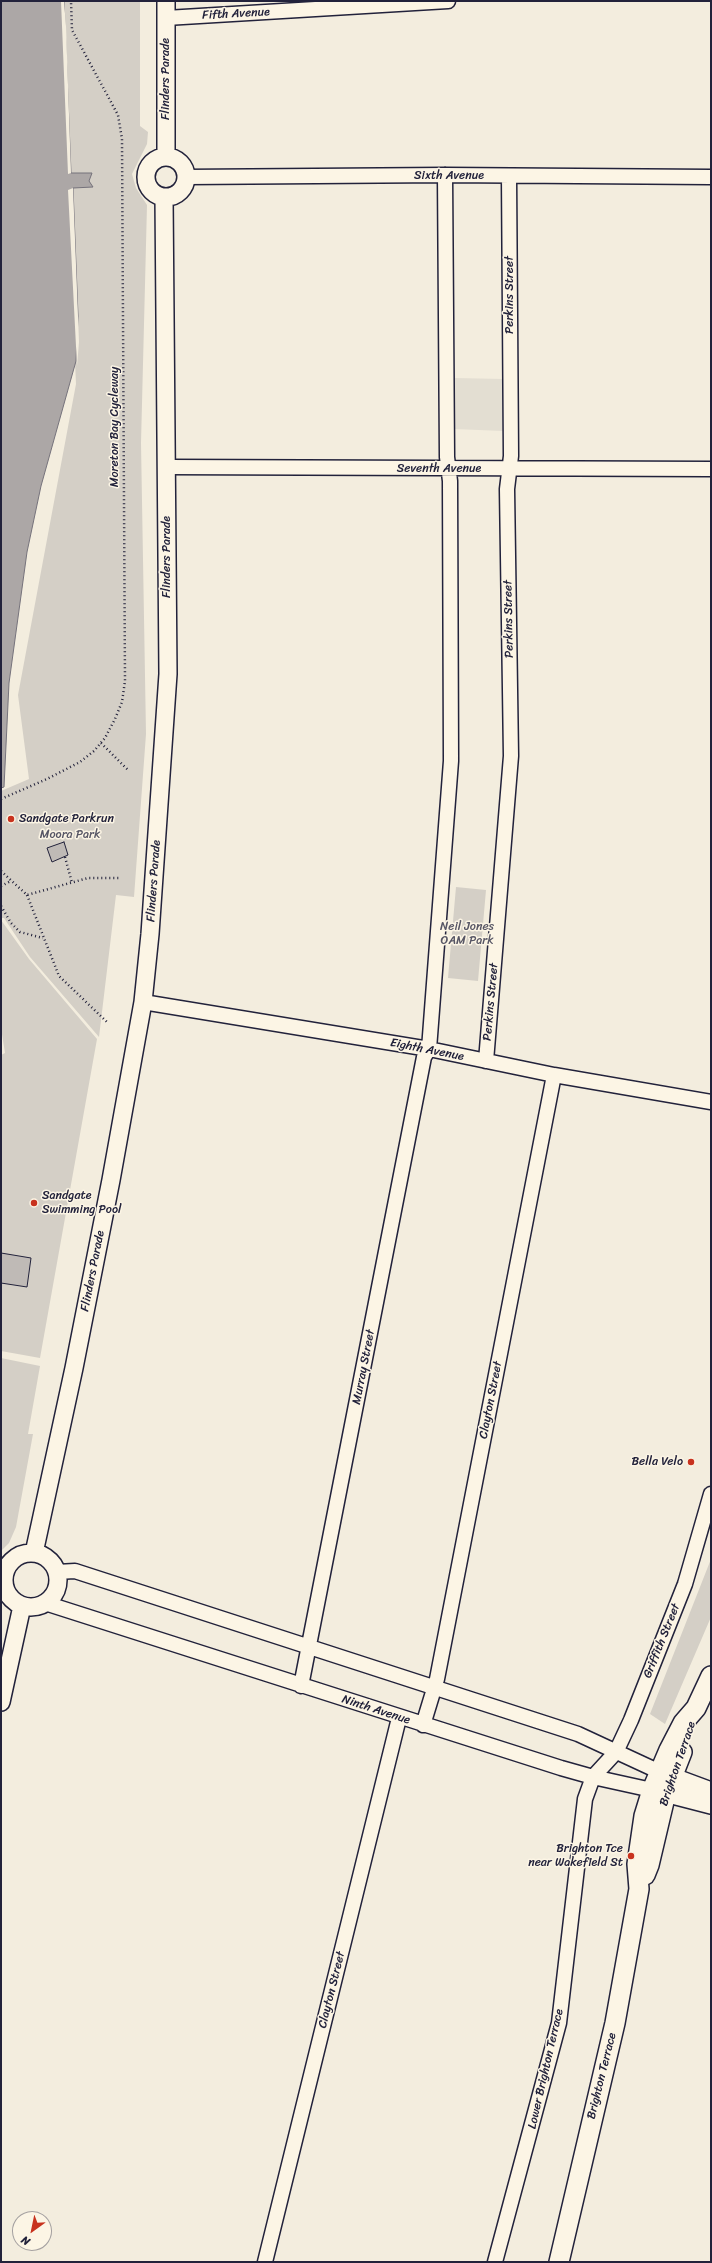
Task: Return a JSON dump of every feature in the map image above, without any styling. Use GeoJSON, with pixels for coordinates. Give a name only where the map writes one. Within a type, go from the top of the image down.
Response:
{"type":"FeatureCollection","features":[{"type":"Feature","properties":{"kind":"main road","name":"Brighton Terrace"},"geometry":{"type":"LineString","coordinates":[[559,2262],[615,2023],[639,1889],[637,1864],[644,1816],[693,1728],[696,1708],[711,1676]]}},
{"type":"Feature","properties":{"kind":"street","name":"Flinders Parade"},"geometry":{"type":"LineString","coordinates":[[166,1],[166,156]]}},
{"type":"Feature","properties":{"kind":"street","name":"Fifth Avenue"},"geometry":{"type":"LineString","coordinates":[[166,18],[448,1]]}},
{"type":"Feature","properties":{"kind":"street"},"geometry":{"type":"LineString","coordinates":[[166,156],[172,157],[182,165],[186,177],[185,184],[177,194],[164,197],[158,196],[147,186],[145,173],[152,161],[166,156]]}},
{"type":"Feature","properties":{"kind":"street"},"geometry":{"type":"LineString","coordinates":[[429,1049],[451,761],[445,175]]}},
{"type":"Feature","properties":{"kind":"street","name":"Sixth Avenue"},"geometry":{"type":"LineString","coordinates":[[186,177],[445,175],[711,177]]}},
{"type":"Feature","properties":{"kind":"street","name":"Perkins Street"},"geometry":{"type":"LineString","coordinates":[[486,1061],[511,756],[508,469],[511,456],[509,176]]}},
{"type":"Feature","properties":{"kind":"street","name":"Flinders Parade"},"geometry":{"type":"LineString","coordinates":[[34,1553],[74,1368],[143,1002],[159,813],[168,674],[164,197]]}},
{"type":"Feature","properties":{"kind":"street","name":"Seventh Avenue"},"geometry":{"type":"LineString","coordinates":[[166,467],[711,469]]}},
{"type":"Feature","properties":{"kind":"street","name":"Eighth Avenue"},"geometry":{"type":"LineString","coordinates":[[143,1002],[429,1049],[554,1075],[711,1102]]}},
{"type":"Feature","properties":{"kind":"street","name":"Murray Street"},"geometry":{"type":"LineString","coordinates":[[302,1686],[424,1057],[429,1049]]}},
{"type":"Feature","properties":{"kind":"street","name":"Clayton Street"},"geometry":{"type":"LineString","coordinates":[[423,1725],[435,1688],[554,1075]]}},
{"type":"Feature","properties":{"kind":"street","name":"Griffith Street"},"geometry":{"type":"LineString","coordinates":[[593,1778],[616,1752],[631,1720],[685,1584],[711,1494]]}},
{"type":"Feature","properties":{"kind":"street"},"geometry":{"type":"LineString","coordinates":[[34,1553],[48,1559],[57,1572],[57,1590],[45,1603],[38,1607],[22,1606],[8,1595],[4,1578],[6,1570],[17,1557],[34,1553]]}},
{"type":"Feature","properties":{"kind":"street","name":"Ninth Avenue"},"geometry":{"type":"LineString","coordinates":[[57,1572],[75,1571],[578,1734],[616,1752],[663,1783],[711,1805]]}},
{"type":"Feature","properties":{"kind":"street","name":"Ninth Avenue"},"geometry":{"type":"LineString","coordinates":[[45,1603],[399,1718],[593,1778],[663,1783],[711,1791]]}},
{"type":"Feature","properties":{"kind":"street"},"geometry":{"type":"LineString","coordinates":[[1,1702],[22,1606]]}},
{"type":"Feature","properties":{"kind":"street","name":"Clayton Street"},"geometry":{"type":"LineString","coordinates":[[265,2262],[399,1718]]}},
{"type":"Feature","properties":{"kind":"street","name":"Lower Brighton Terrace"},"geometry":{"type":"LineString","coordinates":[[495,2262],[559,2023],[585,1800],[593,1778]]}},
{"type":"Feature","properties":{"kind":"path","name":"Moreton Bay Cycleway"},"geometry":{"type":"LineString","coordinates":[[1,798],[80,762],[101,742],[119,708],[125,681],[122,140],[118,115],[72,30],[71,1]]}},
{"type":"Feature","properties":{"kind":"path"},"geometry":{"type":"LineString","coordinates":[[101,742],[129,771]]}},
{"type":"Feature","properties":{"kind":"path"},"geometry":{"type":"LineString","coordinates":[[65,857],[72,883]]}},
{"type":"Feature","properties":{"kind":"path"},"geometry":{"type":"LineString","coordinates":[[1,871],[27,895],[59,976],[107,1022]]}},
{"type":"Feature","properties":{"kind":"path"},"geometry":{"type":"LineString","coordinates":[[27,895],[88,878],[121,878]]}},
{"type":"Feature","properties":{"kind":"path"},"geometry":{"type":"LineString","coordinates":[[1,886],[11,880]]}},
{"type":"Feature","properties":{"kind":"path"},"geometry":{"type":"LineString","coordinates":[[1,906],[11,923],[20,932],[44,938]]}},
{"type":"Feature","properties":{"kind":"shaded area"},"geometry":{"type":"Polygon","coordinates":[[[1,1],[64,1],[71,173],[92,173],[89,181],[93,187],[73,188],[78,316],[76,361],[41,486],[27,552],[9,683],[4,787],[1,788],[1,1]]]}},
{"type":"Feature","properties":{"kind":"shaded area"},"geometry":{"type":"Polygon","coordinates":[[[455,378],[504,379],[503,431],[454,429],[455,378]]]}},
{"type":"Feature","properties":{"kind":"green space","name":"Moora Park"},"geometry":{"type":"Polygon","coordinates":[[[59,1],[140,1],[140,126],[148,132],[147,144],[132,174],[136,188],[147,205],[141,443],[146,734],[134,897],[116,895],[99,1037],[30,957],[4,918],[1,918],[1,791],[29,779],[18,695],[76,384],[59,1]]]}},
{"type":"Feature","properties":{"kind":"green space","name":"Neil Jones OAM Park"},"geometry":{"type":"Polygon","coordinates":[[[456,887],[486,890],[478,981],[448,978],[456,887]]]}},
{"type":"Feature","properties":{"kind":"green space","name":"Sandgate Swimming Pool"},"geometry":{"type":"Polygon","coordinates":[[[1,920],[29,959],[97,1039],[40,1358],[1,1351],[1,1055],[5,1053],[1,1028],[1,920]]]}},
{"type":"Feature","properties":{"kind":"green space"},"geometry":{"type":"Polygon","coordinates":[[[1,1358],[40,1366],[28,1434],[33,1434],[16,1527],[9,1543],[1,1551],[1,1358]]]}},
{"type":"Feature","properties":{"kind":"green space"},"geometry":{"type":"Polygon","coordinates":[[[711,1559],[711,1617],[665,1724],[650,1714],[711,1559]]]}},
{"type":"Feature","properties":{"kind":"pier"},"geometry":{"type":"Polygon","coordinates":[[[61,1],[64,1],[66,26],[71,173],[68,174],[61,1]]]}},
{"type":"Feature","properties":{"kind":"pier"},"geometry":{"type":"Polygon","coordinates":[[[73,188],[79,342],[77,366],[68,190],[73,188]]]}},
{"type":"Feature","properties":{"kind":"building"},"geometry":{"type":"Polygon","coordinates":[[[64,842],[68,855],[52,862],[47,848],[64,842]]]}},
{"type":"Feature","properties":{"kind":"building"},"geometry":{"type":"Polygon","coordinates":[[[1,1253],[31,1258],[27,1287],[1,1283],[1,1253]]]}},
{"type":"Feature","properties":{"kind":"place","name":"Sandgate Parkrun"},"geometry":{"type":"Point","coordinates":[11,819]}},
{"type":"Feature","properties":{"kind":"place","name":"Sandgate Swimming Pool"},"geometry":{"type":"Point","coordinates":[34,1203]}},
{"type":"Feature","properties":{"kind":"place","name":"Bella Velo"},"geometry":{"type":"Point","coordinates":[691,1462]}},
{"type":"Feature","properties":{"kind":"place","name":"Brighton Tce near Wakefield St"},"geometry":{"type":"Point","coordinates":[631,1856]}}]}
